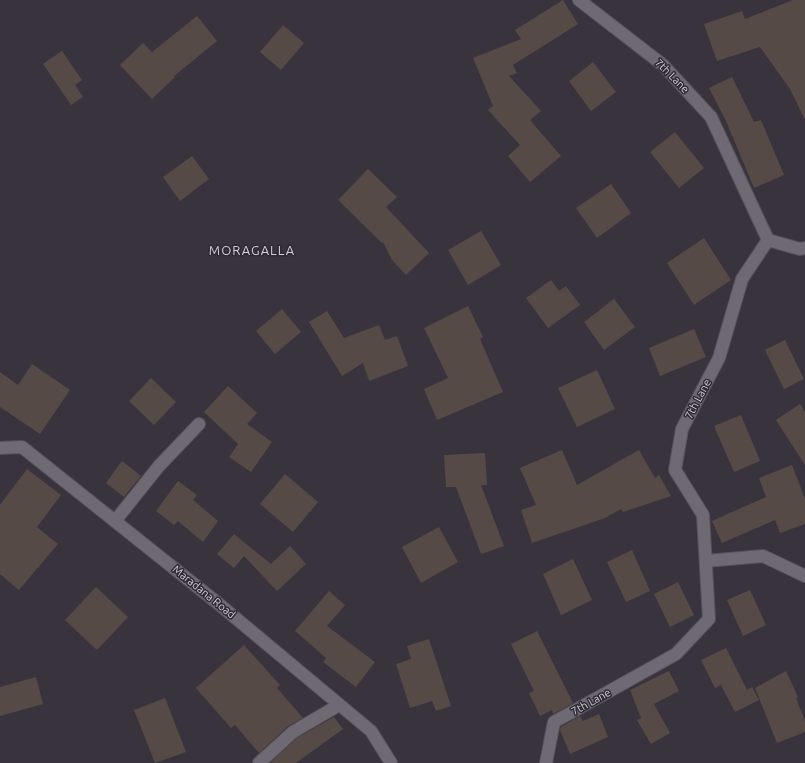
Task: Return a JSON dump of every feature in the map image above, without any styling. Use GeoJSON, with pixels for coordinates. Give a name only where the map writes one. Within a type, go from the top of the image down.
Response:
{"type":"FeatureCollection","features":[{"type":"Feature","properties":{"kind":"street","name":"7th Lane"},"geometry":{"type":"LineString","coordinates":[[546,763],[554,722],[676,654],[709,619],[703,515],[675,470],[682,429],[719,358],[742,279],[768,240],[711,117],[663,65],[579,0]]}},
{"type":"Feature","properties":{"kind":"street"},"geometry":{"type":"LineString","coordinates":[[768,240],[800,249],[805,248]]}},
{"type":"Feature","properties":{"kind":"street"},"geometry":{"type":"LineString","coordinates":[[115,521],[159,466],[199,424]]}},
{"type":"Feature","properties":{"kind":"street","name":"Maradana Road"},"geometry":{"type":"LineString","coordinates":[[0,448],[22,447],[220,605],[371,731],[391,763]]}},
{"type":"Feature","properties":{"kind":"street"},"geometry":{"type":"LineString","coordinates":[[706,561],[764,556],[805,576]]}},
{"type":"Feature","properties":{"kind":"street"},"geometry":{"type":"LineString","coordinates":[[259,763],[293,732],[339,704]]}},
{"type":"Feature","properties":{"kind":"building"},"geometry":{"type":"Polygon","coordinates":[[[563,0],[578,24],[513,65],[517,73],[509,76],[541,111],[530,120],[561,156],[530,182],[508,156],[520,145],[488,110],[493,106],[473,58],[521,39],[515,30],[563,0]]]}},
{"type":"Feature","properties":{"kind":"building"},"geometry":{"type":"Polygon","coordinates":[[[793,0],[805,0],[805,120],[790,89],[760,47],[717,61],[704,24],[742,11],[745,19],[793,0]]]}},
{"type":"Feature","properties":{"kind":"building"},"geometry":{"type":"Polygon","coordinates":[[[197,16],[217,41],[174,76],[175,77],[152,99],[120,65],[143,43],[152,52],[197,16]]]}},
{"type":"Feature","properties":{"kind":"building"},"geometry":{"type":"Polygon","coordinates":[[[283,25],[304,43],[281,70],[260,52],[283,25]]]}},
{"type":"Feature","properties":{"kind":"building"},"geometry":{"type":"Polygon","coordinates":[[[62,51],[82,80],[75,85],[83,97],[71,105],[43,64],[62,51]]]}},
{"type":"Feature","properties":{"kind":"building"},"geometry":{"type":"Polygon","coordinates":[[[593,62],[616,92],[591,111],[569,81],[593,62]]]}},
{"type":"Feature","properties":{"kind":"building"},"geometry":{"type":"Polygon","coordinates":[[[732,77],[754,122],[761,120],[784,175],[754,188],[726,121],[709,88],[732,77]]]}},
{"type":"Feature","properties":{"kind":"building"},"geometry":{"type":"Polygon","coordinates":[[[675,132],[704,168],[679,188],[650,152],[675,132]]]}},
{"type":"Feature","properties":{"kind":"building"},"geometry":{"type":"Polygon","coordinates":[[[192,156],[209,179],[180,201],[163,177],[192,156]]]}},
{"type":"Feature","properties":{"kind":"building"},"geometry":{"type":"Polygon","coordinates":[[[368,169],[397,197],[386,207],[429,253],[406,275],[392,260],[383,242],[382,243],[338,200],[368,169]]]}},
{"type":"Feature","properties":{"kind":"building"},"geometry":{"type":"Polygon","coordinates":[[[611,184],[631,213],[597,238],[576,208],[611,184]]]}},
{"type":"Feature","properties":{"kind":"building"},"geometry":{"type":"Polygon","coordinates":[[[481,231],[501,265],[468,285],[448,250],[481,231]]]}},
{"type":"Feature","properties":{"kind":"building"},"geometry":{"type":"Polygon","coordinates":[[[704,238],[731,280],[694,305],[667,263],[704,238]]]}},
{"type":"Feature","properties":{"kind":"building"},"geometry":{"type":"Polygon","coordinates":[[[551,280],[559,291],[566,286],[580,305],[548,328],[526,298],[551,280]]]}},
{"type":"Feature","properties":{"kind":"building"},"geometry":{"type":"Polygon","coordinates":[[[614,299],[635,327],[604,350],[584,322],[614,299]]]}},
{"type":"Feature","properties":{"kind":"building"},"geometry":{"type":"Polygon","coordinates":[[[468,306],[483,337],[480,339],[503,392],[437,420],[424,389],[448,378],[424,328],[468,306]]]}},
{"type":"Feature","properties":{"kind":"building"},"geometry":{"type":"Polygon","coordinates":[[[282,309],[301,332],[275,354],[256,331],[282,309]]]}},
{"type":"Feature","properties":{"kind":"building"},"geometry":{"type":"Polygon","coordinates":[[[327,311],[344,338],[379,325],[385,340],[397,336],[408,366],[369,381],[363,363],[342,376],[309,322],[327,311]]]}},
{"type":"Feature","properties":{"kind":"building"},"geometry":{"type":"Polygon","coordinates":[[[694,329],[706,357],[660,376],[649,348],[694,329]]]}},
{"type":"Feature","properties":{"kind":"building"},"geometry":{"type":"Polygon","coordinates":[[[785,340],[804,379],[784,389],[765,350],[785,340]]]}},
{"type":"Feature","properties":{"kind":"building"},"geometry":{"type":"Polygon","coordinates":[[[32,364],[70,390],[40,434],[0,407],[0,372],[18,385],[32,364]]]}},
{"type":"Feature","properties":{"kind":"building"},"geometry":{"type":"Polygon","coordinates":[[[597,370],[615,409],[577,427],[558,388],[597,370]]]}},
{"type":"Feature","properties":{"kind":"building"},"geometry":{"type":"Polygon","coordinates":[[[151,378],[176,402],[154,425],[129,401],[151,378]]]}},
{"type":"Feature","properties":{"kind":"building"},"geometry":{"type":"Polygon","coordinates":[[[228,386],[257,413],[247,424],[272,442],[251,472],[229,457],[238,444],[204,412],[228,386]]]}},
{"type":"Feature","properties":{"kind":"building"},"geometry":{"type":"Polygon","coordinates":[[[800,404],[805,412],[805,465],[776,420],[800,404]]]}},
{"type":"Feature","properties":{"kind":"building"},"geometry":{"type":"Polygon","coordinates":[[[741,415],[760,461],[734,472],[714,426],[741,415]]]}},
{"type":"Feature","properties":{"kind":"building"},"geometry":{"type":"Polygon","coordinates":[[[562,450],[577,485],[639,450],[655,478],[659,475],[671,496],[623,512],[621,509],[605,518],[532,543],[521,510],[536,505],[520,468],[562,450]]]}},
{"type":"Feature","properties":{"kind":"building"},"geometry":{"type":"Polygon","coordinates":[[[485,453],[487,485],[481,485],[504,546],[481,554],[456,487],[446,487],[444,455],[485,453]]]}},
{"type":"Feature","properties":{"kind":"building"},"geometry":{"type":"Polygon","coordinates":[[[122,461],[141,476],[124,497],[106,483],[122,461]]]}},
{"type":"Feature","properties":{"kind":"building"},"geometry":{"type":"Polygon","coordinates":[[[792,465],[805,499],[805,524],[780,533],[775,520],[722,543],[712,521],[766,497],[759,478],[792,465]]]}},
{"type":"Feature","properties":{"kind":"building"},"geometry":{"type":"Polygon","coordinates":[[[27,469],[61,495],[37,527],[58,544],[19,590],[0,574],[0,505],[27,469]]]}},
{"type":"Feature","properties":{"kind":"building"},"geometry":{"type":"Polygon","coordinates":[[[285,474],[318,502],[293,532],[260,504],[285,474]]]}},
{"type":"Feature","properties":{"kind":"building"},"geometry":{"type":"Polygon","coordinates":[[[178,481],[197,495],[193,500],[218,521],[203,542],[178,521],[174,525],[156,511],[178,481]]]}},
{"type":"Feature","properties":{"kind":"building"},"geometry":{"type":"Polygon","coordinates":[[[439,527],[458,562],[421,583],[402,547],[439,527]]]}},
{"type":"Feature","properties":{"kind":"building"},"geometry":{"type":"Polygon","coordinates":[[[234,534],[271,564],[290,546],[306,564],[277,591],[244,556],[234,568],[217,554],[234,534]]]}},
{"type":"Feature","properties":{"kind":"building"},"geometry":{"type":"Polygon","coordinates":[[[632,550],[650,591],[626,602],[607,562],[632,550]]]}},
{"type":"Feature","properties":{"kind":"building"},"geometry":{"type":"Polygon","coordinates":[[[573,559],[592,600],[561,615],[543,574],[573,559]]]}},
{"type":"Feature","properties":{"kind":"building"},"geometry":{"type":"Polygon","coordinates":[[[678,582],[694,615],[670,627],[654,594],[678,582]]]}},
{"type":"Feature","properties":{"kind":"building"},"geometry":{"type":"Polygon","coordinates":[[[96,587],[128,617],[97,650],[65,620],[96,587]]]}},
{"type":"Feature","properties":{"kind":"building"},"geometry":{"type":"Polygon","coordinates":[[[750,590],[766,625],[743,636],[727,600],[750,590]]]}},
{"type":"Feature","properties":{"kind":"building"},"geometry":{"type":"Polygon","coordinates":[[[329,591],[345,605],[327,626],[375,662],[356,687],[323,662],[326,658],[295,631],[329,591]]]}},
{"type":"Feature","properties":{"kind":"building"},"geometry":{"type":"Polygon","coordinates":[[[537,631],[573,703],[553,714],[552,710],[540,716],[529,693],[534,691],[511,644],[537,631]]]}},
{"type":"Feature","properties":{"kind":"building"},"geometry":{"type":"Polygon","coordinates":[[[429,639],[451,706],[436,711],[432,701],[410,708],[396,664],[411,659],[407,646],[429,639]]]}},
{"type":"Feature","properties":{"kind":"building"},"geometry":{"type":"Polygon","coordinates":[[[244,645],[280,685],[277,688],[303,718],[288,726],[259,753],[235,725],[231,728],[196,688],[244,645]]]}},
{"type":"Feature","properties":{"kind":"building"},"geometry":{"type":"Polygon","coordinates":[[[726,648],[747,690],[752,687],[759,700],[735,712],[721,685],[715,688],[701,660],[726,648]]]}},
{"type":"Feature","properties":{"kind":"building"},"geometry":{"type":"Polygon","coordinates":[[[669,671],[679,691],[654,704],[670,733],[651,744],[637,720],[641,718],[630,690],[669,671]]]}},
{"type":"Feature","properties":{"kind":"building"},"geometry":{"type":"Polygon","coordinates":[[[786,671],[798,697],[796,698],[805,721],[805,732],[777,743],[755,688],[786,671]]]}},
{"type":"Feature","properties":{"kind":"building"},"geometry":{"type":"Polygon","coordinates":[[[36,677],[43,704],[0,716],[0,687],[36,677]]]}},
{"type":"Feature","properties":{"kind":"building"},"geometry":{"type":"Polygon","coordinates":[[[165,698],[186,752],[155,763],[134,710],[165,698]]]}},
{"type":"Feature","properties":{"kind":"building"},"geometry":{"type":"Polygon","coordinates":[[[599,714],[608,737],[570,754],[560,730],[561,727],[580,716],[583,721],[599,714]]]}},
{"type":"Feature","properties":{"kind":"building"},"geometry":{"type":"Polygon","coordinates":[[[334,717],[343,729],[296,763],[270,763],[297,738],[334,717]]]}},
{"type":"Feature","properties":{"kind":"district","name":"MORAGALLA"},"geometry":{"type":"Point","coordinates":[252,251]}}]}
